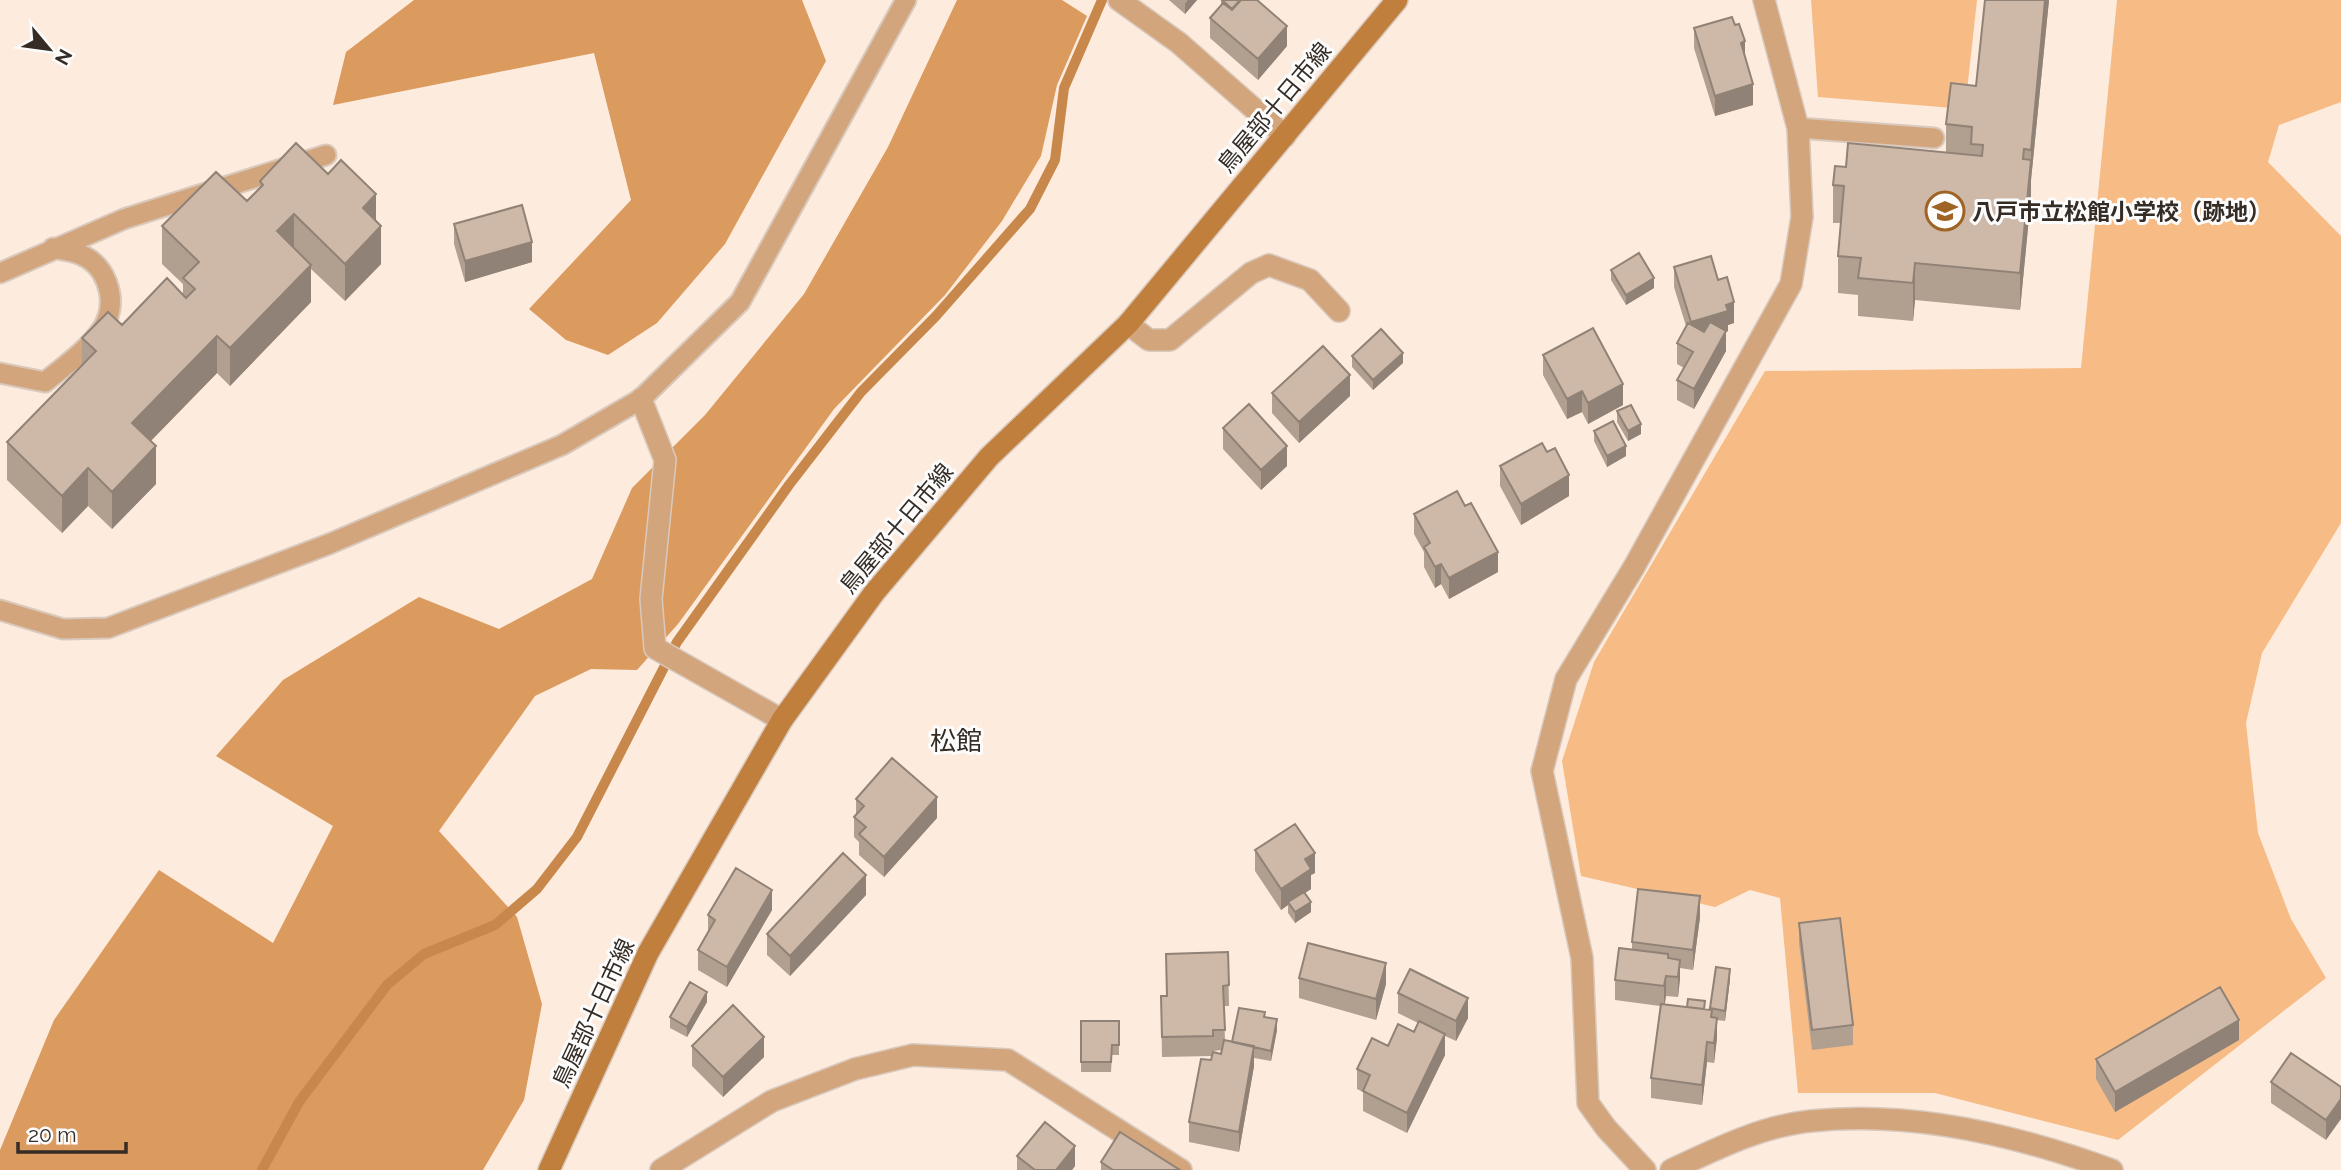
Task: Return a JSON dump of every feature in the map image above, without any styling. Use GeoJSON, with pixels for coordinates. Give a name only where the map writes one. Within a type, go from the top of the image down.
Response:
{"type":"FeatureCollection","features":[{"type":"Feature","properties":{"kind":"main road","name":"鳥屋部十日市線"},"geometry":{"type":"LineString","coordinates":[[549,1170],[648,953],[782,720],[874,593],[989,457],[1128,324],[1397,0]]}},
{"type":"Feature","properties":{"kind":"street"},"geometry":{"type":"LineString","coordinates":[[1119,0],[1179,43],[1285,136]]}},
{"type":"Feature","properties":{"kind":"street"},"geometry":{"type":"LineString","coordinates":[[1645,1170],[1606,1128],[1588,1103],[1582,958],[1542,771],[1566,679],[1640,555],[1791,284],[1802,217],[1798,128],[1764,0]]}},
{"type":"Feature","properties":{"kind":"street"},"geometry":{"type":"LineString","coordinates":[[1128,324],[1149,340],[1170,340],[1251,273],[1269,265],[1310,280],[1339,311]]}},
{"type":"Feature","properties":{"kind":"street"},"geometry":{"type":"LineString","coordinates":[[641,399],[665,460],[651,599],[655,648],[782,720]]}},
{"type":"Feature","properties":{"kind":"street"},"geometry":{"type":"LineString","coordinates":[[661,1170],[772,1101],[855,1069],[914,1055],[1009,1060],[1181,1170]]}},
{"type":"Feature","properties":{"kind":"street"},"geometry":{"type":"LineString","coordinates":[[1671,1170],[1740,1138],[1810,1121],[1884,1119],[1967,1126],[2112,1170]]}},
{"type":"Feature","properties":{"kind":"lane"},"geometry":{"type":"LineString","coordinates":[[0,610],[63,629],[108,628],[329,544],[562,445],[641,399],[740,302],[906,0]]}},
{"type":"Feature","properties":{"kind":"lane"},"geometry":{"type":"LineString","coordinates":[[1798,128],[1934,138]]}},
{"type":"Feature","properties":{"kind":"lane"},"geometry":{"type":"LineString","coordinates":[[0,273],[124,219],[326,155]]}},
{"type":"Feature","properties":{"kind":"lane"},"geometry":{"type":"LineString","coordinates":[[0,373],[45,382],[76,356],[106,323],[111,293],[102,272],[82,254],[53,248]]}},
{"type":"Feature","properties":{"kind":"shaded area"},"geometry":{"type":"Polygon","coordinates":[[[414,0],[802,0],[826,61],[725,244],[657,323],[608,355],[566,340],[529,309],[631,200],[594,53],[333,105],[346,52],[414,0]]]}},
{"type":"Feature","properties":{"kind":"shaded area"},"geometry":{"type":"Polygon","coordinates":[[[957,0],[1062,0],[1087,16],[1057,85],[1041,156],[1002,221],[945,295],[834,409],[678,624],[637,670],[591,669],[535,696],[439,831],[517,917],[542,1004],[524,1100],[483,1170],[0,1170],[0,1150],[54,1020],[159,870],[273,943],[333,826],[216,756],[283,680],[419,597],[499,629],[592,579],[632,488],[705,415],[804,294],[888,147],[957,0]]]}},
{"type":"Feature","properties":{"kind":"shaded area"},"geometry":{"type":"Polygon","coordinates":[[[1811,0],[1977,0],[1965,109],[1818,97],[1811,0]]]}},
{"type":"Feature","properties":{"kind":"shaded area"},"geometry":{"type":"Polygon","coordinates":[[[2117,0],[2341,0],[2341,102],[2279,125],[2268,162],[2341,236],[2341,523],[2262,653],[2246,723],[2258,833],[2291,919],[2326,978],[2118,1140],[1935,1093],[1798,1093],[1780,898],[1750,890],[1715,907],[1581,876],[1562,761],[1594,662],[1765,371],[2081,368],[2117,0]]]}},
{"type":"Feature","properties":{"kind":"building"},"geometry":{"type":"Polygon","coordinates":[[[1222,0],[1240,0],[1232,9],[1222,0]]]}},
{"type":"Feature","properties":{"kind":"building"},"geometry":{"type":"Polygon","coordinates":[[[1241,0],[1257,0],[1287,26],[1258,59],[1210,18],[1223,3],[1232,10],[1241,0]]]}},
{"type":"Feature","properties":{"kind":"building"},"geometry":{"type":"Polygon","coordinates":[[[1985,0],[2045,0],[2031,150],[2024,149],[2023,159],[2031,160],[2020,273],[1915,263],[1913,283],[1858,278],[1861,258],[1838,256],[1844,186],[1833,185],[1835,166],[1846,167],[1848,143],[1982,156],[1983,145],[1971,144],[1972,127],[1946,124],[1951,83],[1976,86],[1985,0]]]}},
{"type":"Feature","properties":{"kind":"building"},"geometry":{"type":"Polygon","coordinates":[[[1732,17],[1735,25],[1739,24],[1745,41],[1741,43],[1753,84],[1715,96],[1694,28],[1732,17]]]}},
{"type":"Feature","properties":{"kind":"building"},"geometry":{"type":"Polygon","coordinates":[[[296,143],[328,174],[341,160],[376,194],[363,208],[381,226],[345,264],[294,214],[277,231],[311,265],[230,348],[217,336],[132,423],[156,446],[112,492],[88,468],[62,496],[7,442],[96,351],[82,338],[108,312],[122,325],[167,278],[186,298],[195,289],[183,278],[199,262],[162,226],[216,172],[247,201],[263,185],[260,181],[296,143]]]}},
{"type":"Feature","properties":{"kind":"building"},"geometry":{"type":"Polygon","coordinates":[[[522,205],[532,242],[465,261],[454,224],[522,205]]]}},
{"type":"Feature","properties":{"kind":"building"},"geometry":{"type":"Polygon","coordinates":[[[1639,253],[1654,278],[1626,295],[1611,270],[1639,253]]]}},
{"type":"Feature","properties":{"kind":"building"},"geometry":{"type":"Polygon","coordinates":[[[1711,256],[1718,280],[1727,277],[1734,302],[1726,305],[1728,311],[1691,322],[1674,267],[1711,256]]]}},
{"type":"Feature","properties":{"kind":"building"},"geometry":{"type":"Polygon","coordinates":[[[1710,322],[1726,331],[1694,389],[1677,380],[1693,352],[1677,343],[1688,323],[1704,332],[1710,322]]]}},
{"type":"Feature","properties":{"kind":"building"},"geometry":{"type":"Polygon","coordinates":[[[1593,328],[1623,384],[1588,403],[1582,391],[1567,399],[1543,355],[1593,328]]]}},
{"type":"Feature","properties":{"kind":"building"},"geometry":{"type":"Polygon","coordinates":[[[1381,329],[1403,353],[1373,380],[1352,356],[1381,329]]]}},
{"type":"Feature","properties":{"kind":"building"},"geometry":{"type":"Polygon","coordinates":[[[1323,346],[1350,375],[1299,422],[1272,393],[1323,346]]]}},
{"type":"Feature","properties":{"kind":"building"},"geometry":{"type":"Polygon","coordinates":[[[1249,404],[1287,446],[1261,470],[1223,428],[1249,404]]]}},
{"type":"Feature","properties":{"kind":"building"},"geometry":{"type":"Polygon","coordinates":[[[1631,405],[1641,424],[1628,431],[1617,411],[1631,405]]]}},
{"type":"Feature","properties":{"kind":"building"},"geometry":{"type":"Polygon","coordinates":[[[1613,421],[1626,446],[1607,456],[1594,431],[1613,421]]]}},
{"type":"Feature","properties":{"kind":"building"},"geometry":{"type":"Polygon","coordinates":[[[1542,443],[1547,452],[1555,448],[1569,475],[1521,504],[1500,466],[1542,443]]]}},
{"type":"Feature","properties":{"kind":"building"},"geometry":{"type":"Polygon","coordinates":[[[1457,491],[1465,506],[1471,503],[1498,552],[1449,578],[1441,564],[1435,567],[1424,547],[1430,543],[1414,514],[1457,491]]]}},
{"type":"Feature","properties":{"kind":"building"},"geometry":{"type":"Polygon","coordinates":[[[892,758],[937,797],[884,857],[859,834],[866,827],[854,817],[864,806],[856,799],[892,758]]]}},
{"type":"Feature","properties":{"kind":"building"},"geometry":{"type":"Polygon","coordinates":[[[1295,824],[1315,853],[1305,859],[1311,869],[1281,889],[1255,850],[1295,824]]]}},
{"type":"Feature","properties":{"kind":"building"},"geometry":{"type":"Polygon","coordinates":[[[843,853],[866,875],[790,956],[767,934],[843,853]]]}},
{"type":"Feature","properties":{"kind":"building"},"geometry":{"type":"Polygon","coordinates":[[[736,868],[772,890],[727,967],[698,950],[715,920],[708,915],[736,868]]]}},
{"type":"Feature","properties":{"kind":"building"},"geometry":{"type":"Polygon","coordinates":[[[1638,889],[1700,896],[1693,950],[1632,942],[1638,889]]]}},
{"type":"Feature","properties":{"kind":"building"},"geometry":{"type":"Polygon","coordinates":[[[1304,892],[1311,902],[1295,912],[1288,902],[1304,892]]]}},
{"type":"Feature","properties":{"kind":"building"},"geometry":{"type":"Polygon","coordinates":[[[1840,918],[1853,1025],[1812,1030],[1799,923],[1840,918]]]}},
{"type":"Feature","properties":{"kind":"building"},"geometry":{"type":"Polygon","coordinates":[[[1308,943],[1386,963],[1376,999],[1299,978],[1308,943]]]}},
{"type":"Feature","properties":{"kind":"building"},"geometry":{"type":"Polygon","coordinates":[[[1619,948],[1668,954],[1668,958],[1680,960],[1678,977],[1666,976],[1664,986],[1615,980],[1619,948]]]}},
{"type":"Feature","properties":{"kind":"building"},"geometry":{"type":"Polygon","coordinates":[[[1228,952],[1229,985],[1223,986],[1225,1030],[1213,1030],[1213,1036],[1162,1037],[1161,996],[1167,996],[1166,954],[1228,952]]]}},
{"type":"Feature","properties":{"kind":"building"},"geometry":{"type":"Polygon","coordinates":[[[1716,967],[1730,969],[1725,1011],[1710,1008],[1716,967]]]}},
{"type":"Feature","properties":{"kind":"building"},"geometry":{"type":"Polygon","coordinates":[[[1410,969],[1468,998],[1456,1021],[1398,993],[1410,969]]]}},
{"type":"Feature","properties":{"kind":"building"},"geometry":{"type":"Polygon","coordinates":[[[690,982],[707,992],[687,1027],[670,1017],[690,982]]]}},
{"type":"Feature","properties":{"kind":"building"},"geometry":{"type":"Polygon","coordinates":[[[2220,987],[2239,1020],[2115,1092],[2096,1059],[2220,987]]]}},
{"type":"Feature","properties":{"kind":"building"},"geometry":{"type":"Polygon","coordinates":[[[1688,999],[1705,1001],[1704,1009],[1687,1007],[1688,999]]]}},
{"type":"Feature","properties":{"kind":"building"},"geometry":{"type":"Polygon","coordinates":[[[1661,1004],[1712,1010],[1711,1017],[1717,1018],[1714,1043],[1707,1042],[1702,1085],[1651,1078],[1661,1004]]]}},
{"type":"Feature","properties":{"kind":"building"},"geometry":{"type":"Polygon","coordinates":[[[733,1005],[764,1037],[723,1077],[692,1046],[733,1005]]]}},
{"type":"Feature","properties":{"kind":"building"},"geometry":{"type":"Polygon","coordinates":[[[1239,1008],[1265,1012],[1264,1017],[1277,1019],[1271,1051],[1232,1042],[1239,1008]]]}},
{"type":"Feature","properties":{"kind":"building"},"geometry":{"type":"Polygon","coordinates":[[[1081,1021],[1119,1021],[1119,1045],[1112,1045],[1111,1062],[1081,1062],[1081,1021]]]}},
{"type":"Feature","properties":{"kind":"building"},"geometry":{"type":"Polygon","coordinates":[[[1419,1021],[1445,1034],[1407,1113],[1363,1091],[1370,1075],[1357,1069],[1372,1038],[1388,1046],[1398,1024],[1414,1032],[1419,1021]]]}},
{"type":"Feature","properties":{"kind":"building"},"geometry":{"type":"Polygon","coordinates":[[[1224,1040],[1254,1046],[1239,1132],[1189,1122],[1201,1059],[1211,1060],[1213,1052],[1221,1054],[1224,1040]]]}},
{"type":"Feature","properties":{"kind":"building"},"geometry":{"type":"Polygon","coordinates":[[[2291,1053],[2341,1087],[2341,1099],[2326,1120],[2271,1082],[2291,1053]]]}},
{"type":"Feature","properties":{"kind":"building"},"geometry":{"type":"Polygon","coordinates":[[[1045,1122],[1075,1146],[1056,1170],[1035,1170],[1017,1156],[1045,1122]]]}},
{"type":"Feature","properties":{"kind":"building"},"geometry":{"type":"Polygon","coordinates":[[[1120,1132],[1180,1170],[1113,1170],[1101,1162],[1120,1132]]]}},
{"type":"Feature","properties":{"kind":"waterway"},"geometry":{"type":"LineString","coordinates":[[262,1170],[299,1102],[387,985],[424,954],[495,925],[537,889],[577,837],[677,642],[789,485],[861,392],[936,316],[1030,209],[1055,160],[1064,88],[1102,0]]}},
{"type":"Feature","properties":{"kind":"place","name":"八戸市立松館小学校（跡地）"},"geometry":{"type":"Point","coordinates":[1945,211]}},
{"type":"Feature","properties":{"kind":"district","name":"松館"},"geometry":{"type":"Point","coordinates":[956,741]}}]}
